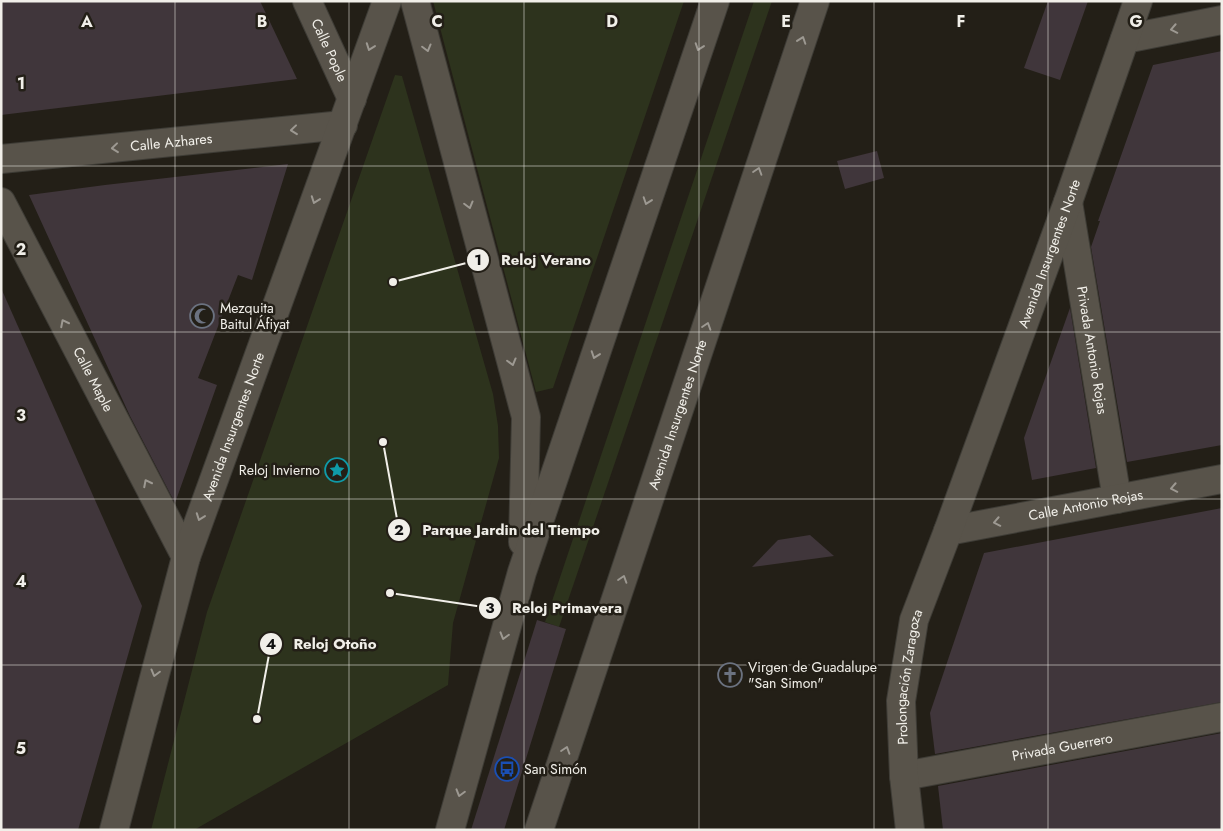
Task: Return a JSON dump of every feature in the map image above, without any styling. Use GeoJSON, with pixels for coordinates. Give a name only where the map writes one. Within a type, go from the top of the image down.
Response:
{"type":"FeatureCollection","features":[{"type":"Feature","properties":{"kind":"main road","name":"Calle Pople"},"geometry":{"type":"LineString","coordinates":[[307,1],[352,99]]}},
{"type":"Feature","properties":{"kind":"main road","name":"Avenida Insurgentes Norte"},"geometry":{"type":"LineString","coordinates":[[114,830],[186,557],[387,1]]}},
{"type":"Feature","properties":{"kind":"main road"},"geometry":{"type":"LineString","coordinates":[[415,1],[526,417],[522,572]]}},
{"type":"Feature","properties":{"kind":"main road"},"geometry":{"type":"LineString","coordinates":[[450,830],[522,572],[715,1]]}},
{"type":"Feature","properties":{"kind":"main road","name":"Avenida Insurgentes Norte"},"geometry":{"type":"LineString","coordinates":[[539,830],[815,1]]}},
{"type":"Feature","properties":{"kind":"main road","name":"Avenida Insurgentes Norte"},"geometry":{"type":"LineString","coordinates":[[948,531],[1068,202],[1138,1]]}},
{"type":"Feature","properties":{"kind":"main road"},"geometry":{"type":"LineString","coordinates":[[1124,39],[1222,20]]}},
{"type":"Feature","properties":{"kind":"main road","name":"Calle Azhares"},"geometry":{"type":"LineString","coordinates":[[1,159],[343,125]]}},
{"type":"Feature","properties":{"kind":"main road","name":"Calle Maple"},"geometry":{"type":"LineString","coordinates":[[1,202],[186,557]]}},
{"type":"Feature","properties":{"kind":"main road","name":"Privada Antonio Rojas"},"geometry":{"type":"LineString","coordinates":[[1068,202],[1118,499]]}},
{"type":"Feature","properties":{"kind":"main road","name":"Calle Antonio Rojas"},"geometry":{"type":"LineString","coordinates":[[948,531],[1222,479]]}},
{"type":"Feature","properties":{"kind":"main road","name":"Prolongación Zaragoza"},"geometry":{"type":"LineString","coordinates":[[910,830],[904,776],[901,701],[914,620],[948,531]]}},
{"type":"Feature","properties":{"kind":"main road","name":"Privada Guerrero"},"geometry":{"type":"LineString","coordinates":[[904,776],[1222,716]]}},
{"type":"Feature","properties":{"kind":"green space"},"geometry":{"type":"Polygon","coordinates":[[[433,1],[684,1],[553,388],[536,392],[433,1]]]}},
{"type":"Feature","properties":{"kind":"green space"},"geometry":{"type":"Polygon","coordinates":[[[754,1],[772,1],[559,627],[545,622],[754,1]]]}},
{"type":"Feature","properties":{"kind":"green space"},"geometry":{"type":"Polygon","coordinates":[[[395,75],[402,76],[493,394],[498,426],[499,458],[453,623],[448,685],[194,830],[151,830],[207,612],[395,75]]]}},
{"type":"Feature","properties":{"kind":"building"},"geometry":{"type":"Polygon","coordinates":[[[1,1],[260,1],[297,79],[1,115],[1,1]]]}},
{"type":"Feature","properties":{"kind":"building"},"geometry":{"type":"Polygon","coordinates":[[[1048,1],[1088,1],[1060,80],[1024,68],[1048,1]]]}},
{"type":"Feature","properties":{"kind":"building"},"geometry":{"type":"Polygon","coordinates":[[[1222,51],[1222,445],[1127,462],[1091,247],[1100,221],[1098,221],[1153,65],[1222,51]]]}},
{"type":"Feature","properties":{"kind":"building"},"geometry":{"type":"Polygon","coordinates":[[[877,151],[884,178],[845,189],[837,161],[877,151]]]}},
{"type":"Feature","properties":{"kind":"building"},"geometry":{"type":"Polygon","coordinates":[[[288,164],[252,280],[238,275],[198,378],[217,385],[175,503],[130,416],[29,195],[288,164]]]}},
{"type":"Feature","properties":{"kind":"building"},"geometry":{"type":"Polygon","coordinates":[[[1,288],[142,606],[78,830],[1,830],[1,288]]]}},
{"type":"Feature","properties":{"kind":"building"},"geometry":{"type":"Polygon","coordinates":[[[1070,308],[1096,468],[1032,480],[1024,438],[1070,308]]]}},
{"type":"Feature","properties":{"kind":"building"},"geometry":{"type":"Polygon","coordinates":[[[1222,508],[1222,702],[935,754],[930,713],[984,553],[1222,508]]]}},
{"type":"Feature","properties":{"kind":"building"},"geometry":{"type":"Polygon","coordinates":[[[810,535],[834,556],[752,567],[778,540],[810,535]]]}},
{"type":"Feature","properties":{"kind":"building"},"geometry":{"type":"Polygon","coordinates":[[[537,620],[566,629],[504,830],[471,830],[537,620]]]}},
{"type":"Feature","properties":{"kind":"building"},"geometry":{"type":"Polygon","coordinates":[[[1222,733],[1222,830],[943,830],[938,786],[1222,733]]]}},
{"type":"Feature","properties":{"kind":"place","name":"Reloj Verano"},"geometry":{"type":"Point","coordinates":[393,282]}},
{"type":"Feature","properties":{"kind":"place","name":"Mezquita Baitul Áfiyat"},"geometry":{"type":"Point","coordinates":[202,316]}},
{"type":"Feature","properties":{"kind":"place","name":"Parque Jardin del Tiempo"},"geometry":{"type":"Point","coordinates":[383,442]}},
{"type":"Feature","properties":{"kind":"place","name":"Reloj Invierno"},"geometry":{"type":"Point","coordinates":[337,470]}},
{"type":"Feature","properties":{"kind":"place","name":"Reloj Primavera"},"geometry":{"type":"Point","coordinates":[390,593]}},
{"type":"Feature","properties":{"kind":"place","name":"Virgen de Guadalupe \"San Simon\""},"geometry":{"type":"Point","coordinates":[730,675]}},
{"type":"Feature","properties":{"kind":"place","name":"Reloj Otoño"},"geometry":{"type":"Point","coordinates":[257,719]}},
{"type":"Feature","properties":{"kind":"place","name":"San Simón"},"geometry":{"type":"Point","coordinates":[507,769]}}]}
